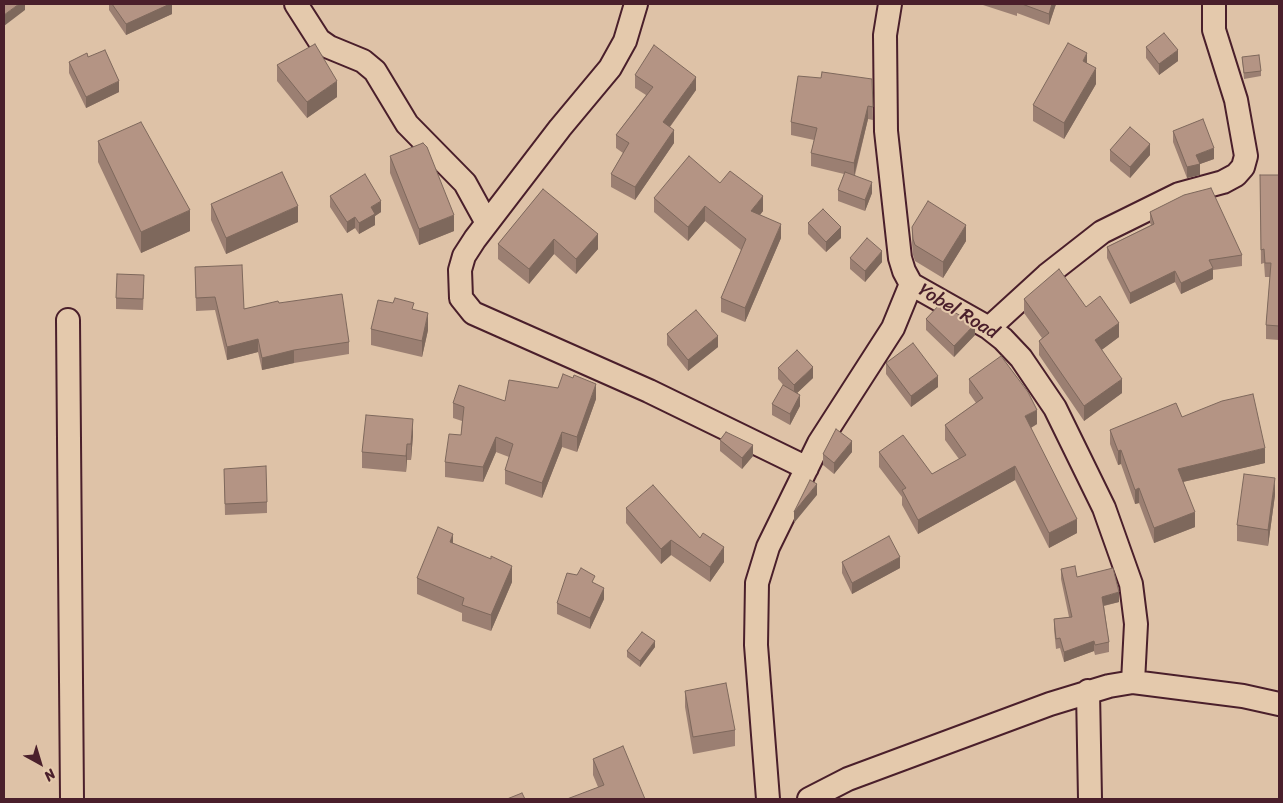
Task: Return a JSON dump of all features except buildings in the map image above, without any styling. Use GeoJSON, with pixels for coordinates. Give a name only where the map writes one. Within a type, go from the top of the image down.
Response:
{"type":"FeatureCollection","features":[{"type":"Feature","properties":{"kind":"street"},"geometry":{"type":"LineString","coordinates":[[296,4],[319,40],[329,47],[363,61],[375,71],[407,124],[465,183],[486,223]]}},
{"type":"Feature","properties":{"kind":"street"},"geometry":{"type":"LineString","coordinates":[[636,4],[625,41],[610,68],[560,128],[486,223],[464,256],[460,270],[461,298],[473,313],[649,391],[807,468]]}},
{"type":"Feature","properties":{"kind":"street","name":"Yobel Road"},"geometry":{"type":"LineString","coordinates":[[890,4],[885,35],[886,131],[900,258],[911,284],[989,328],[1021,358],[1054,408],[1104,508],[1131,584],[1136,624],[1132,682]]}},
{"type":"Feature","properties":{"kind":"street"},"geometry":{"type":"LineString","coordinates":[[989,328],[1047,275],[1102,232],[1179,194],[1223,182],[1236,175],[1243,167],[1246,156],[1236,100],[1214,30],[1214,4]]}},
{"type":"Feature","properties":{"kind":"street"},"geometry":{"type":"LineString","coordinates":[[768,799],[756,645],[757,583],[768,547],[819,443],[894,328],[911,284]]}},
{"type":"Feature","properties":{"kind":"street"},"geometry":{"type":"LineString","coordinates":[[68,320],[72,799]]}},
{"type":"Feature","properties":{"kind":"street"},"geometry":{"type":"LineString","coordinates":[[809,799],[848,780],[1088,691],[1132,682],[1243,696],[1279,704]]}},
{"type":"Feature","properties":{"kind":"street"},"geometry":{"type":"LineString","coordinates":[[1088,691],[1090,799]]}}]}
